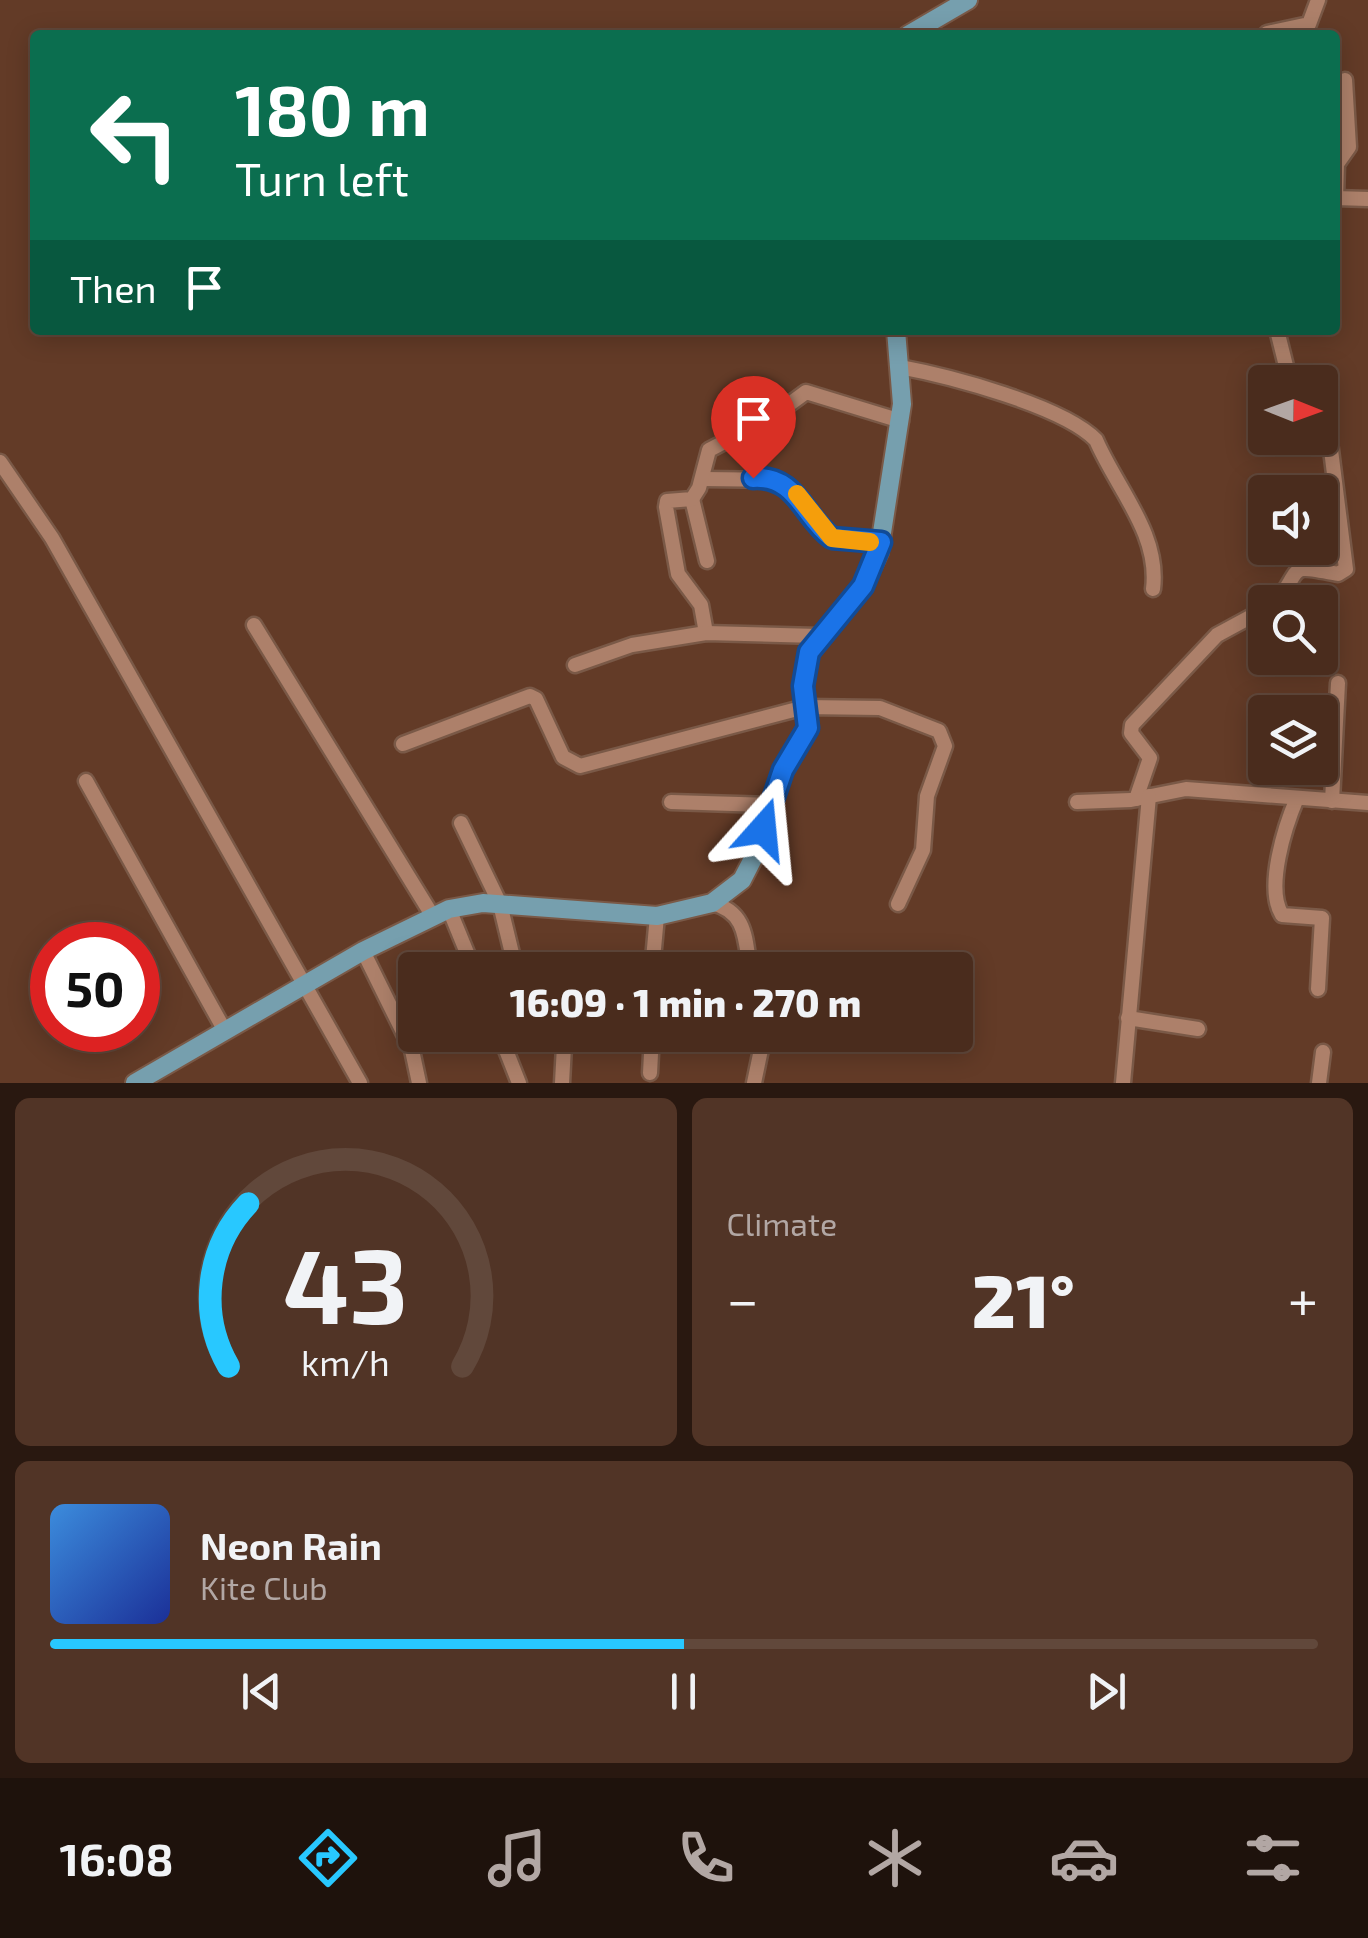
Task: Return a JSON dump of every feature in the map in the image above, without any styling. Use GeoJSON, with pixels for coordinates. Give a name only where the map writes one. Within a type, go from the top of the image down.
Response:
{"type":"FeatureCollection","features":[{"type":"Feature","properties":{"kind":"main road"},"geometry":{"type":"LineString","coordinates":[[916,30],[961,2]]}},
{"type":"Feature","properties":{"kind":"main road"},"geometry":{"type":"LineString","coordinates":[[138,1082],[440,912],[500,904],[658,916],[712,902],[742,880],[756,852],[768,804],[805,736],[805,668],[818,636],[863,586],[881,542],[900,422],[897,335]]}},
{"type":"Feature","properties":{"kind":"street"},"geometry":{"type":"LineString","coordinates":[[1282,30],[1309,24],[1318,0]]}},
{"type":"Feature","properties":{"kind":"street"},"geometry":{"type":"LineString","coordinates":[[1340,156],[1349,147],[1345,80]]}},
{"type":"Feature","properties":{"kind":"street"},"geometry":{"type":"LineString","coordinates":[[1340,198],[1368,199]]}},
{"type":"Feature","properties":{"kind":"street"},"geometry":{"type":"LineString","coordinates":[[1278,335],[1286,365]]}},
{"type":"Feature","properties":{"kind":"street"},"geometry":{"type":"LineString","coordinates":[[900,367],[1045,408],[1083,428],[1096,440],[1148,537],[1155,563],[1153,589]]}},
{"type":"Feature","properties":{"kind":"street"},"geometry":{"type":"LineString","coordinates":[[708,561],[692,500],[702,479],[706,456],[718,443],[772,417],[806,392],[900,422]]}},
{"type":"Feature","properties":{"kind":"street"},"geometry":{"type":"LineString","coordinates":[[1285,585],[1297,571],[1308,568],[1338,574],[1346,569],[1332,455]]}},
{"type":"Feature","properties":{"kind":"street"},"geometry":{"type":"LineString","coordinates":[[0,462],[52,538],[360,1083]]}},
{"type":"Feature","properties":{"kind":"street"},"geometry":{"type":"LineString","coordinates":[[702,479],[773,480],[796,493],[832,538],[881,542]]}},
{"type":"Feature","properties":{"kind":"street"},"geometry":{"type":"LineString","coordinates":[[692,500],[671,500],[666,507],[675,563],[701,605],[706,632]]}},
{"type":"Feature","properties":{"kind":"street"},"geometry":{"type":"LineString","coordinates":[[1122,1083],[1143,798],[1150,758],[1131,733],[1132,725],[1217,635],[1248,618]]}},
{"type":"Feature","properties":{"kind":"street"},"geometry":{"type":"LineString","coordinates":[[254,625],[463,952]]}},
{"type":"Feature","properties":{"kind":"street"},"geometry":{"type":"LineString","coordinates":[[574,665],[632,645],[706,632],[818,636]]}},
{"type":"Feature","properties":{"kind":"street"},"geometry":{"type":"LineString","coordinates":[[1332,801],[1338,684]]}},
{"type":"Feature","properties":{"kind":"street"},"geometry":{"type":"LineString","coordinates":[[403,744],[530,696],[536,699],[563,757],[570,764],[592,765],[700,732],[805,707],[880,708],[943,735],[944,760],[927,796],[923,850],[898,904]]}},
{"type":"Feature","properties":{"kind":"street"},"geometry":{"type":"LineString","coordinates":[[86,781],[226,1031]]}},
{"type":"Feature","properties":{"kind":"street"},"geometry":{"type":"LineString","coordinates":[[1077,802],[1143,798],[1186,788],[1368,803]]}},
{"type":"Feature","properties":{"kind":"street"},"geometry":{"type":"LineString","coordinates":[[1297,798],[1282,840],[1277,904],[1282,914],[1322,918],[1318,989]]}},
{"type":"Feature","properties":{"kind":"street"},"geometry":{"type":"LineString","coordinates":[[671,802],[768,804]]}},
{"type":"Feature","properties":{"kind":"street"},"geometry":{"type":"LineString","coordinates":[[461,824],[500,904],[512,952]]}},
{"type":"Feature","properties":{"kind":"street"},"geometry":{"type":"LineString","coordinates":[[712,902],[737,915],[746,952]]}},
{"type":"Feature","properties":{"kind":"street"},"geometry":{"type":"LineString","coordinates":[[654,952],[658,916]]}},
{"type":"Feature","properties":{"kind":"street"},"geometry":{"type":"LineString","coordinates":[[363,952],[412,1050],[418,1083]]}},
{"type":"Feature","properties":{"kind":"street"},"geometry":{"type":"LineString","coordinates":[[1128,1018],[1198,1030]]}},
{"type":"Feature","properties":{"kind":"street"},"geometry":{"type":"LineString","coordinates":[[507,1052],[519,1083]]}},
{"type":"Feature","properties":{"kind":"street"},"geometry":{"type":"LineString","coordinates":[[562,1083],[563,1052]]}},
{"type":"Feature","properties":{"kind":"street"},"geometry":{"type":"LineString","coordinates":[[650,1073],[651,1052]]}},
{"type":"Feature","properties":{"kind":"street"},"geometry":{"type":"LineString","coordinates":[[754,1083],[760,1052]]}},
{"type":"Feature","properties":{"kind":"street"},"geometry":{"type":"LineString","coordinates":[[1320,1083],[1323,1052]]}},
{"type":"Feature","properties":{"kind":"slow traffic"},"geometry":{"type":"LineString","coordinates":[[797,494],[832,538],[870,542]]}},
{"type":"Feature","properties":{"kind":"route"},"geometry":{"type":"LineString","coordinates":[[753,478],[773,480],[796,493],[832,538],[881,542],[873,570],[863,586],[818,636],[809,652],[803,686],[808,728],[783,770],[768,804],[763,829]]}}]}
